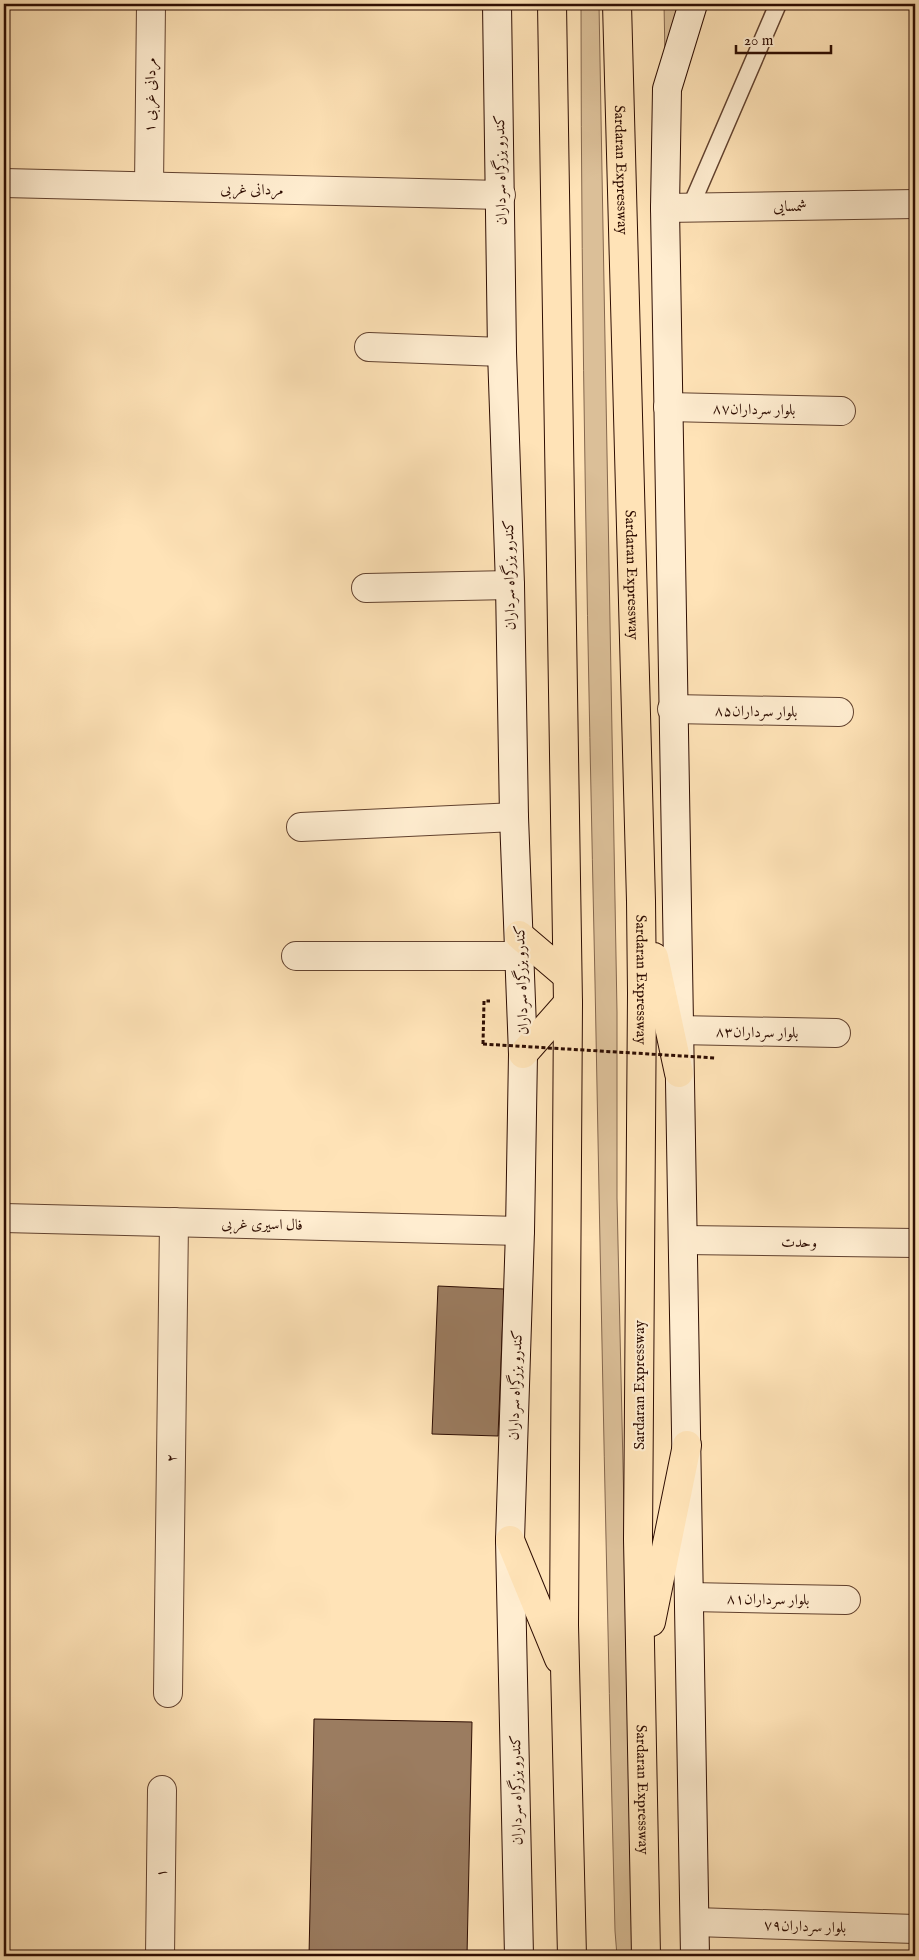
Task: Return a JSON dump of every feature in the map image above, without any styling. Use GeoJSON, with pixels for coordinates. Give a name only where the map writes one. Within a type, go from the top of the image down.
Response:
{"type":"FeatureCollection","features":[{"type":"Feature","properties":{"kind":"highway"},"geometry":{"type":"LineString","coordinates":[[552,4],[566,974],[568,1003],[564,1616],[570,1951]]}},
{"type":"Feature","properties":{"kind":"highway","name":"Sardaran Expressway"},"geometry":{"type":"LineString","coordinates":[[617,4],[641,901],[638,1539],[646,1956]]}},
{"type":"Feature","properties":{"kind":"highway"},"geometry":{"type":"LineString","coordinates":[[641,901],[679,1073]]}},
{"type":"Feature","properties":{"kind":"highway"},"geometry":{"type":"LineString","coordinates":[[519,946],[566,974]]}},
{"type":"Feature","properties":{"kind":"highway"},"geometry":{"type":"LineString","coordinates":[[524,1054],[568,1003]]}},
{"type":"Feature","properties":{"kind":"highway"},"geometry":{"type":"LineString","coordinates":[[641,1672],[687,1445]]}},
{"type":"Feature","properties":{"kind":"highway"},"geometry":{"type":"LineString","coordinates":[[510,1540],[566,1675]]}},
{"type":"Feature","properties":{"kind":"main road","name":"مردانی غربی ۱"},"geometry":{"type":"LineString","coordinates":[[149,186],[151,4]]}},
{"type":"Feature","properties":{"kind":"main road","name":"کندرو بزرگراه سرداران"},"geometry":{"type":"LineString","coordinates":[[497,4],[502,352],[510,584],[514,817],[524,1054],[510,1540],[519,1956]]}},
{"type":"Feature","properties":{"kind":"main road"},"geometry":{"type":"LineString","coordinates":[[693,4],[667,90],[677,208],[668,407],[695,1956]]}},
{"type":"Feature","properties":{"kind":"main road","name":"مردانی غربی"},"geometry":{"type":"LineString","coordinates":[[4,182],[501,195]]}},
{"type":"Feature","properties":{"kind":"main road","name":"شمسایی"},"geometry":{"type":"LineString","coordinates":[[677,208],[915,204]]}},
{"type":"Feature","properties":{"kind":"main road"},"geometry":{"type":"LineString","coordinates":[[369,347],[502,352]]}},
{"type":"Feature","properties":{"kind":"main road","name":"بلوار سرداران۸۷"},"geometry":{"type":"LineString","coordinates":[[668,407],[841,411]]}},
{"type":"Feature","properties":{"kind":"main road"},"geometry":{"type":"LineString","coordinates":[[366,588],[510,584]]}},
{"type":"Feature","properties":{"kind":"main road","name":"بلوار سرداران۸۵"},"geometry":{"type":"LineString","coordinates":[[672,709],[839,712]]}},
{"type":"Feature","properties":{"kind":"main road"},"geometry":{"type":"LineString","coordinates":[[301,827],[514,817]]}},
{"type":"Feature","properties":{"kind":"main road"},"geometry":{"type":"LineString","coordinates":[[296,956],[519,946]]}},
{"type":"Feature","properties":{"kind":"main road","name":"بلوار سرداران۸۳"},"geometry":{"type":"LineString","coordinates":[[678,1030],[836,1033]]}},
{"type":"Feature","properties":{"kind":"main road","name":"فال اسیری غربی"},"geometry":{"type":"LineString","coordinates":[[4,1218],[520,1231]]}},
{"type":"Feature","properties":{"kind":"main road","name":"۲"},"geometry":{"type":"LineString","coordinates":[[168,1693],[174,1222]]}},
{"type":"Feature","properties":{"kind":"main road","name":"وحدت"},"geometry":{"type":"LineString","coordinates":[[684,1240],[915,1243]]}},
{"type":"Feature","properties":{"kind":"main road","name":"بلوار سرداران۸۱"},"geometry":{"type":"LineString","coordinates":[[690,1598],[846,1600]]}},
{"type":"Feature","properties":{"kind":"main road","name":"۱"},"geometry":{"type":"LineString","coordinates":[[160,1956],[162,1790]]}},
{"type":"Feature","properties":{"kind":"main road","name":"بلوار سرداران۷۹"},"geometry":{"type":"LineString","coordinates":[[695,1922],[915,1929]]}},
{"type":"Feature","properties":{"kind":"lane"},"geometry":{"type":"LineString","coordinates":[[677,208],[778,4]]}},
{"type":"Feature","properties":{"kind":"path"},"geometry":{"type":"LineString","coordinates":[[484,1001],[483,1044],[716,1058]]}},
{"type":"Feature","properties":{"kind":"shaded area"},"geometry":{"type":"Polygon","coordinates":[[[581,4],[599,4],[617,1012],[617,1198],[634,1956],[617,1956],[615,1931],[587,615],[581,4]]]}},
{"type":"Feature","properties":{"kind":"shaded area"},"geometry":{"type":"Polygon","coordinates":[[[664,4],[682,4],[665,57],[664,4]]]}},
{"type":"Feature","properties":{"kind":"building"},"geometry":{"type":"Polygon","coordinates":[[[438,1286],[504,1289],[498,1436],[432,1434],[438,1286]]]}},
{"type":"Feature","properties":{"kind":"building"},"geometry":{"type":"Polygon","coordinates":[[[314,1719],[472,1722],[467,1956],[309,1956],[314,1719]]]}}]}
